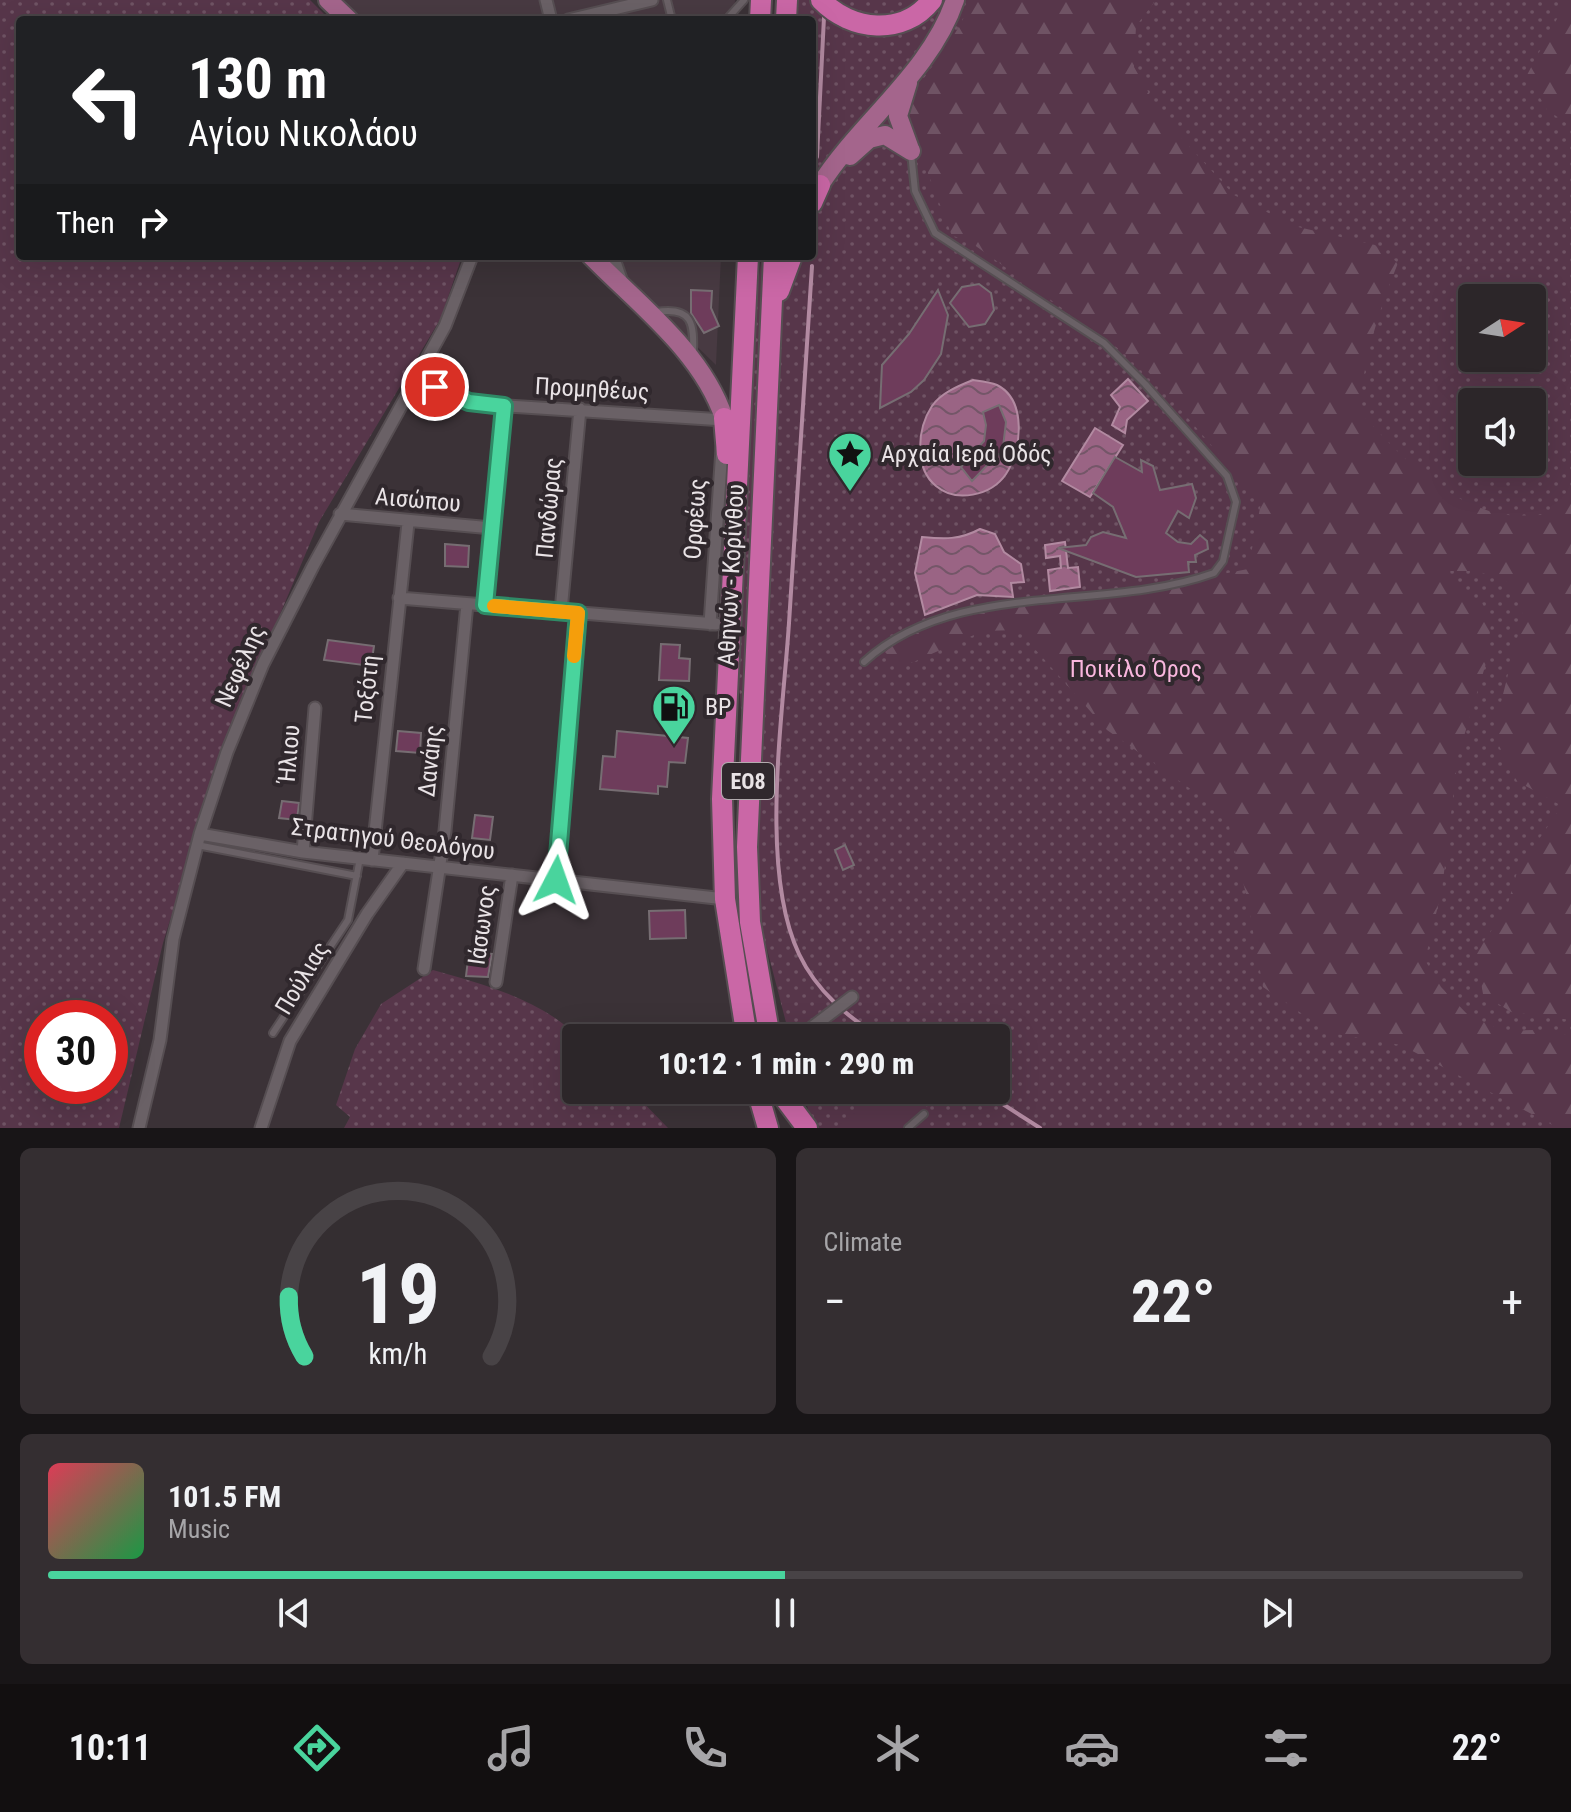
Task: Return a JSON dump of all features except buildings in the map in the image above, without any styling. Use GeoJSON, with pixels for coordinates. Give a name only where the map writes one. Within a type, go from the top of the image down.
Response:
{"type":"FeatureCollection","features":[{"type":"Feature","properties":{"kind":"highway"},"geometry":{"type":"LineString","coordinates":[[821,0],[842,18],[881,26],[911,18],[932,0]]}},
{"type":"Feature","properties":{"kind":"highway","name":"Αθηνών - Κορίνθου"},"geometry":{"type":"LineString","coordinates":[[745,1024],[725,899],[719,624],[733,540],[748,260]]}},
{"type":"Feature","properties":{"kind":"highway","name":"Αθηνών - Κορίνθου"},"geometry":{"type":"LineString","coordinates":[[768,1024],[750,922],[747,832],[774,260]]}},
{"type":"Feature","properties":{"kind":"highway"},"geometry":{"type":"LineString","coordinates":[[772,310],[791,260]]}},
{"type":"Feature","properties":{"kind":"highway"},"geometry":{"type":"LineString","coordinates":[[724,418],[733,540]]}},
{"type":"Feature","properties":{"kind":"highway"},"geometry":{"type":"LineString","coordinates":[[761,1104],[768,1128]]}},
{"type":"Feature","properties":{"kind":"highway"},"geometry":{"type":"LineString","coordinates":[[785,1104],[792,1128]]}},
{"type":"Feature","properties":{"kind":"highway"},"geometry":{"type":"LineString","coordinates":[[790,1104],[807,1128]]}},
{"type":"Feature","properties":{"kind":"main road"},"geometry":{"type":"LineString","coordinates":[[328,0],[345,16]]}},
{"type":"Feature","properties":{"kind":"main road"},"geometry":{"type":"LineString","coordinates":[[816,194],[844,150],[910,74],[944,28],[955,0]]}},
{"type":"Feature","properties":{"kind":"main road"},"geometry":{"type":"LineString","coordinates":[[910,74],[898,116],[911,151]]}},
{"type":"Feature","properties":{"kind":"main road"},"geometry":{"type":"LineString","coordinates":[[816,194],[875,137],[890,136],[911,151]]}},
{"type":"Feature","properties":{"kind":"main road"},"geometry":{"type":"LineString","coordinates":[[595,260],[693,361],[709,383],[724,418]]}},
{"type":"Feature","properties":{"kind":"street"},"geometry":{"type":"LineString","coordinates":[[585,16],[652,0]]}},
{"type":"Feature","properties":{"kind":"street","name":"Νεφέλης"},"geometry":{"type":"LineString","coordinates":[[139,1128],[160,1040],[173,939],[198,840],[227,752],[263,664],[340,514],[445,326],[470,260]]}},
{"type":"Feature","properties":{"kind":"street"},"geometry":{"type":"LineString","coordinates":[[614,260],[626,291]]}},
{"type":"Feature","properties":{"kind":"street","name":"Προμηθέως"},"geometry":{"type":"LineString","coordinates":[[415,377],[454,397],[504,406],[724,418]]}},
{"type":"Feature","properties":{"kind":"street"},"geometry":{"type":"LineString","coordinates":[[485,605],[504,406]]}},
{"type":"Feature","properties":{"kind":"street","name":"Πανδώρας"},"geometry":{"type":"LineString","coordinates":[[561,611],[580,409]]}},
{"type":"Feature","properties":{"kind":"street","name":"Ορφέως"},"geometry":{"type":"LineString","coordinates":[[719,624],[724,418]]}},
{"type":"Feature","properties":{"kind":"street","name":"Αισώπου"},"geometry":{"type":"LineString","coordinates":[[340,514],[408,523],[492,528]]}},
{"type":"Feature","properties":{"kind":"street","name":"Τοξότη"},"geometry":{"type":"LineString","coordinates":[[366,859],[408,523]]}},
{"type":"Feature","properties":{"kind":"street"},"geometry":{"type":"LineString","coordinates":[[399,598],[719,624]]}},
{"type":"Feature","properties":{"kind":"street","name":"Δανάης"},"geometry":{"type":"LineString","coordinates":[[424,969],[453,763],[467,604]]}},
{"type":"Feature","properties":{"kind":"street"},"geometry":{"type":"LineString","coordinates":[[556,880],[578,613]]}},
{"type":"Feature","properties":{"kind":"street","name":"Ήλιου"},"geometry":{"type":"LineString","coordinates":[[303,852],[315,708]]}},
{"type":"Feature","properties":{"kind":"street","name":"Στρατηγού Θεολόγου"},"geometry":{"type":"LineString","coordinates":[[198,840],[725,899]]}},
{"type":"Feature","properties":{"kind":"street","name":"Πούλιας"},"geometry":{"type":"LineString","coordinates":[[261,1128],[290,1041],[367,914],[403,863]]}},
{"type":"Feature","properties":{"kind":"street","name":"Ιάσωνος"},"geometry":{"type":"LineString","coordinates":[[496,982],[512,875]]}},
{"type":"Feature","properties":{"kind":"street"},"geometry":{"type":"LineString","coordinates":[[816,1024],[852,997]]}},
{"type":"Feature","properties":{"kind":"lane"},"geometry":{"type":"LineString","coordinates":[[730,16],[744,0]]}},
{"type":"Feature","properties":{"kind":"lane"},"geometry":{"type":"LineString","coordinates":[[864,662],[906,630],[949,615],[1099,595],[1214,573],[1223,561],[1236,502],[1227,476],[1120,357],[935,233],[915,191],[909,160],[911,151]]}},
{"type":"Feature","properties":{"kind":"lane"},"geometry":{"type":"LineString","coordinates":[[198,840],[357,876]]}},
{"type":"Feature","properties":{"kind":"lane"},"geometry":{"type":"LineString","coordinates":[[273,1033],[348,920],[357,876],[366,859]]}},
{"type":"Feature","properties":{"kind":"lane"},"geometry":{"type":"LineString","coordinates":[[908,1128],[924,1114]]}},
{"type":"Feature","properties":{"kind":"shaded area"},"geometry":{"type":"Polygon","coordinates":[[[340,0],[735,0],[734,16],[357,16],[340,0]]]}},
{"type":"Feature","properties":{"kind":"shaded area"},"geometry":{"type":"Polygon","coordinates":[[[608,260],[721,260],[716,365],[608,260]]]}},
{"type":"Feature","properties":{"kind":"green space"},"geometry":{"type":"Polygon","coordinates":[[[0,0],[310,0],[326,16],[16,16],[16,260],[461,260],[441,318],[319,522],[223,749],[163,943],[128,1090],[128,1000],[24,1000],[24,1104],[125,1104],[119,1128],[0,1128],[0,0]]]}},
{"type":"Feature","properties":{"kind":"green space","name":"Ποικίλο Όρος"},"geometry":{"type":"Polygon","coordinates":[[[799,0],[1571,0],[1571,1128],[813,1128],[807,1104],[1010,1104],[1010,1024],[786,1024],[759,918],[724,510],[761,260],[816,260],[816,16],[797,16],[799,0]]]}},
{"type":"Feature","properties":{"kind":"green space"},"geometry":{"type":"Polygon","coordinates":[[[971,0],[1156,0],[1136,26],[1134,67],[1163,118],[1234,195],[1294,226],[1375,245],[1398,263],[1373,336],[1359,411],[1420,472],[1475,506],[1502,514],[1545,515],[1571,495],[1571,1020],[1511,1012],[1483,994],[1476,952],[1506,910],[1518,869],[1562,806],[1517,781],[1493,734],[1523,615],[1510,583],[1477,571],[1439,571],[1463,593],[1482,603],[1491,621],[1487,660],[1458,756],[1442,889],[1425,960],[1441,987],[1468,1015],[1504,1031],[1533,1030],[1571,1035],[1571,1128],[1558,1128],[1401,1045],[1330,1033],[1263,987],[1247,898],[1226,814],[1107,730],[1018,630],[983,631],[900,668],[885,652],[914,628],[994,606],[1100,598],[1248,569],[1261,503],[1144,367],[966,239],[952,236],[904,111],[957,30],[971,0]]]}},
{"type":"Feature","properties":{"kind":"green space"},"geometry":{"type":"Polygon","coordinates":[[[1560,0],[1571,0],[1571,126],[1547,110],[1527,75],[1558,17],[1560,0]]]}},
{"type":"Feature","properties":{"kind":"green space"},"geometry":{"type":"Polygon","coordinates":[[[433,970],[530,1003],[564,1024],[562,1104],[645,1104],[668,1128],[344,1128],[350,1117],[336,1105],[355,1049],[381,1004],[433,970]]]}},
{"type":"Feature","properties":{"kind":"green space"},"geometry":{"type":"Polygon","coordinates":[[[865,1104],[918,1104],[924,1111],[903,1128],[836,1128],[865,1104]]]}},
{"type":"Feature","properties":{"kind":"water"},"geometry":{"type":"Polygon","coordinates":[[[1128,379],[1148,401],[1127,420],[1125,433],[1112,425],[1120,407],[1111,395],[1128,379]]]}},
{"type":"Feature","properties":{"kind":"water"},"geometry":{"type":"Polygon","coordinates":[[[973,380],[997,385],[1007,392],[1013,402],[1019,426],[1016,452],[1006,474],[992,488],[973,495],[953,494],[936,486],[929,478],[921,459],[921,437],[927,415],[936,401],[950,390],[973,380]]]}},
{"type":"Feature","properties":{"kind":"water"},"geometry":{"type":"Polygon","coordinates":[[[1095,428],[1123,445],[1090,497],[1062,481],[1095,428]]]}},
{"type":"Feature","properties":{"kind":"water"},"geometry":{"type":"Polygon","coordinates":[[[980,529],[995,534],[1004,552],[1021,564],[1024,582],[1011,583],[1013,597],[977,595],[925,615],[915,573],[922,537],[952,538],[980,529]]]}},
{"type":"Feature","properties":{"kind":"water"},"geometry":{"type":"Polygon","coordinates":[[[1065,542],[1068,568],[1078,567],[1080,587],[1050,591],[1048,570],[1061,568],[1060,556],[1046,558],[1045,545],[1065,542]]]}},
{"type":"Feature","properties":{"kind":"waterway"},"geometry":{"type":"LineString","coordinates":[[817,157],[824,17]]}},
{"type":"Feature","properties":{"kind":"waterway"},"geometry":{"type":"LineString","coordinates":[[812,266],[779,746],[777,837],[787,919],[799,954],[824,992],[861,1024]]}},
{"type":"Feature","properties":{"kind":"waterway"},"geometry":{"type":"LineString","coordinates":[[1003,1104],[1040,1128]]}},
{"type":"Feature","properties":{"kind":"slow traffic"},"geometry":{"type":"LineString","coordinates":[[494,606],[578,613],[574,656]]}},
{"type":"Feature","properties":{"kind":"place","name":"Αρχαία Ιερά Οδός"},"geometry":{"type":"Point","coordinates":[850,493]}},
{"type":"Feature","properties":{"kind":"place","name":"BP"},"geometry":{"type":"Point","coordinates":[674,746]}},
{"type":"Feature","properties":{"kind":"route"},"geometry":{"type":"LineString","coordinates":[[435,387],[469,402],[504,406],[485,605],[578,613],[556,880]]}}]}
